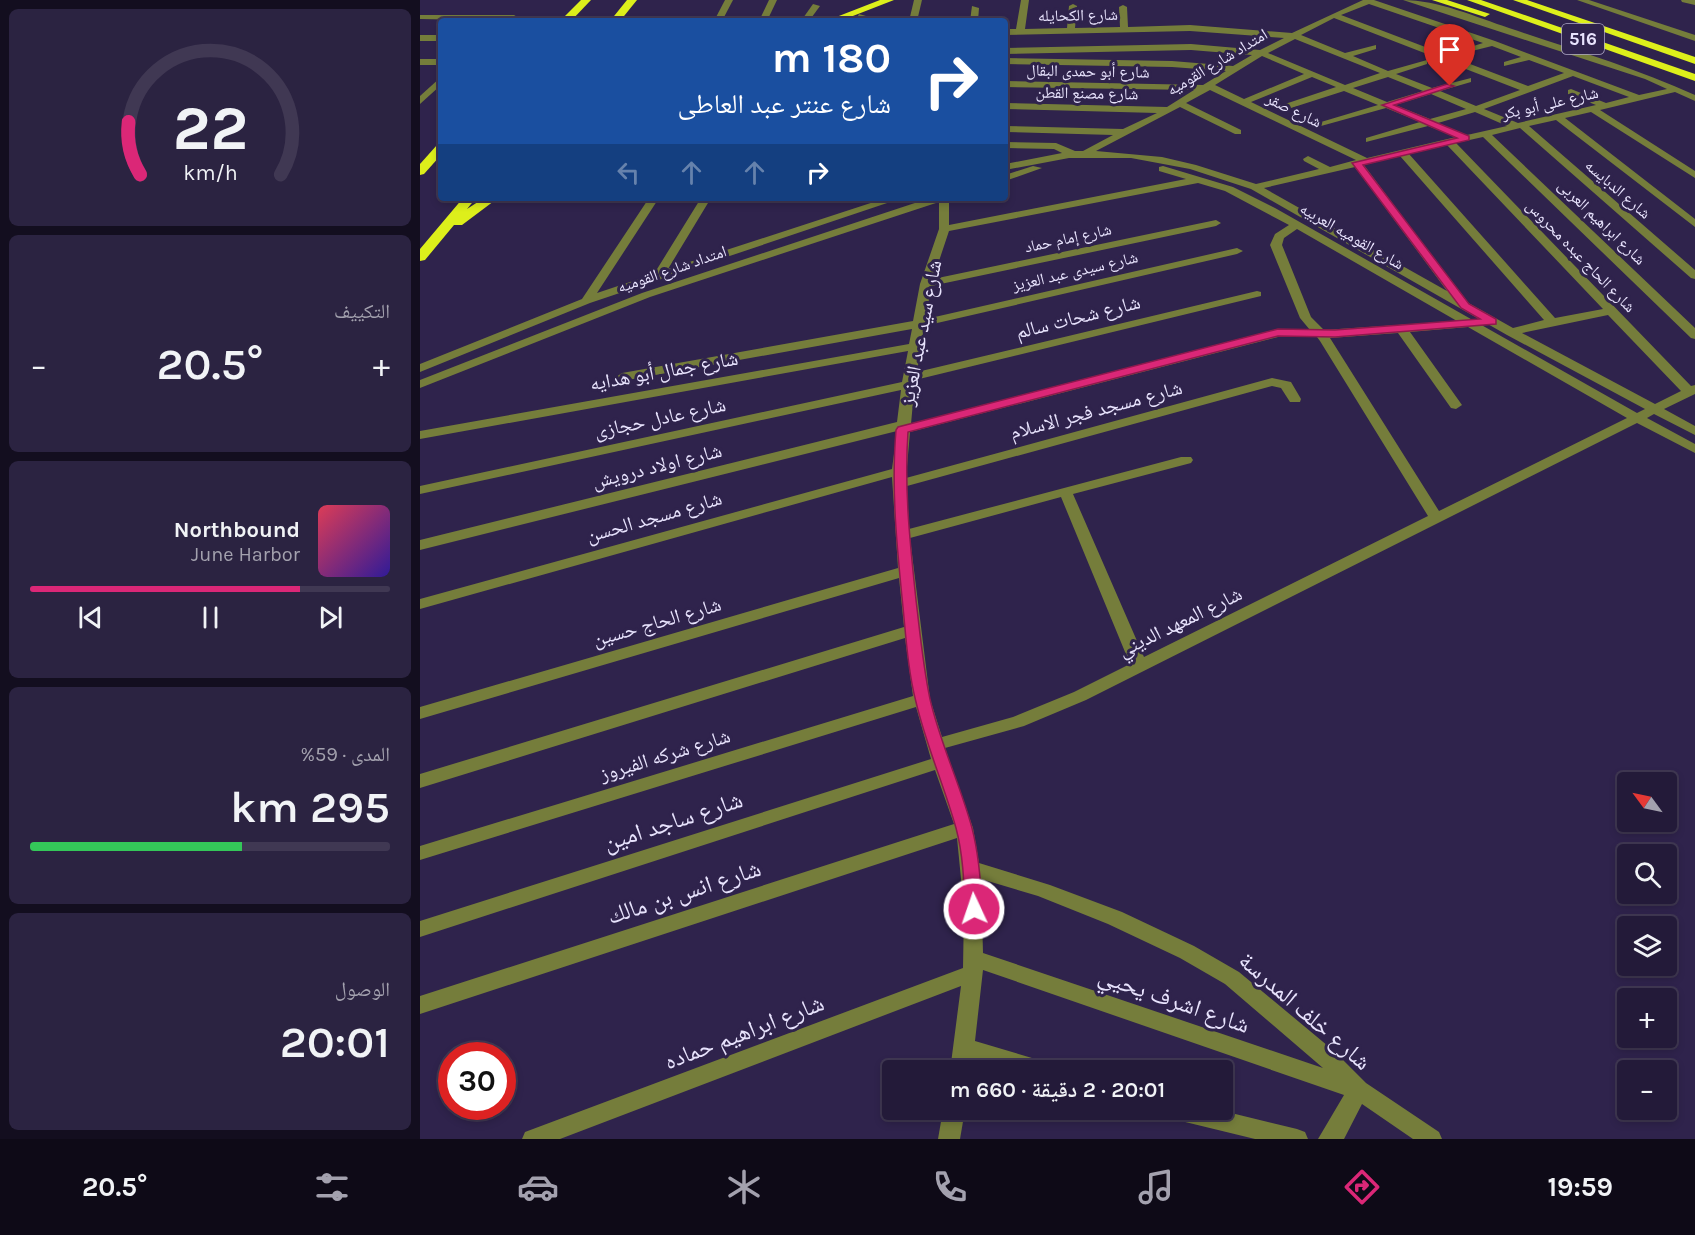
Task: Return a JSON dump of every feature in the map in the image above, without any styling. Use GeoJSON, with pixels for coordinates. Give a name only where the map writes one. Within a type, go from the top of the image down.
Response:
{"type":"FeatureCollection","features":[{"type":"Feature","properties":{"kind":"highway"},"geometry":{"type":"LineString","coordinates":[[568,18],[586,0]]}},
{"type":"Feature","properties":{"kind":"highway"},"geometry":{"type":"LineString","coordinates":[[617,18],[632,0]]}},
{"type":"Feature","properties":{"kind":"highway"},"geometry":{"type":"LineString","coordinates":[[839,18],[890,0]]}},
{"type":"Feature","properties":{"kind":"highway"},"geometry":{"type":"LineString","coordinates":[[1437,0],[1486,14],[1550,27]]}},
{"type":"Feature","properties":{"kind":"highway","name":"516"},"geometry":{"type":"LineString","coordinates":[[1472,0],[1695,78]]}},
{"type":"Feature","properties":{"kind":"highway","name":"516"},"geometry":{"type":"LineString","coordinates":[[1518,0],[1695,61]]}},
{"type":"Feature","properties":{"kind":"highway"},"geometry":{"type":"LineString","coordinates":[[420,171],[438,151]]}},
{"type":"Feature","properties":{"kind":"highway"},"geometry":{"type":"LineString","coordinates":[[420,257],[467,201]]}},
{"type":"Feature","properties":{"kind":"highway"},"geometry":{"type":"LineString","coordinates":[[439,235],[488,201]]}},
{"type":"Feature","properties":{"kind":"street"},"geometry":{"type":"LineString","coordinates":[[720,18],[729,0]]}},
{"type":"Feature","properties":{"kind":"street"},"geometry":{"type":"LineString","coordinates":[[764,18],[773,0]]}},
{"type":"Feature","properties":{"kind":"street"},"geometry":{"type":"LineString","coordinates":[[914,18],[918,0]]}},
{"type":"Feature","properties":{"kind":"street"},"geometry":{"type":"LineString","coordinates":[[1020,31],[1024,0]]}},
{"type":"Feature","properties":{"kind":"street"},"geometry":{"type":"LineString","coordinates":[[1370,0],[1639,98]]}},
{"type":"Feature","properties":{"kind":"street","name":"امتداد شارع القوميه"},"geometry":{"type":"LineString","coordinates":[[1008,177],[1074,157],[1125,133],[1180,104],[1261,53],[1334,15],[1370,0]]}},
{"type":"Feature","properties":{"kind":"street"},"geometry":{"type":"LineString","coordinates":[[1407,0],[1492,25],[1677,89],[1695,98]]}},
{"type":"Feature","properties":{"kind":"street"},"geometry":{"type":"LineString","coordinates":[[1583,1],[1596,0]]}},
{"type":"Feature","properties":{"kind":"street"},"geometry":{"type":"LineString","coordinates":[[1685,0],[1695,3]]}},
{"type":"Feature","properties":{"kind":"street"},"geometry":{"type":"LineString","coordinates":[[1583,1],[1695,38]]}},
{"type":"Feature","properties":{"kind":"street"},"geometry":{"type":"LineString","coordinates":[[807,18],[816,6]]}},
{"type":"Feature","properties":{"kind":"street"},"geometry":{"type":"LineString","coordinates":[[1071,30],[1072,6]]}},
{"type":"Feature","properties":{"kind":"street"},"geometry":{"type":"LineString","coordinates":[[974,18],[975,8]]}},
{"type":"Feature","properties":{"kind":"street"},"geometry":{"type":"LineString","coordinates":[[1123,8],[1124,30]]}},
{"type":"Feature","properties":{"kind":"street"},"geometry":{"type":"LineString","coordinates":[[1334,15],[1529,90]]}},
{"type":"Feature","properties":{"kind":"street"},"geometry":{"type":"LineString","coordinates":[[420,17],[516,18]]}},
{"type":"Feature","properties":{"kind":"street","name":"شارع الكحايله"},"geometry":{"type":"LineString","coordinates":[[1008,32],[1207,29],[1295,36],[1388,74]]}},
{"type":"Feature","properties":{"kind":"street"},"geometry":{"type":"LineString","coordinates":[[420,38],[438,38]]}},
{"type":"Feature","properties":{"kind":"street"},"geometry":{"type":"LineString","coordinates":[[1467,51],[1492,43]]}},
{"type":"Feature","properties":{"kind":"street"},"geometry":{"type":"LineString","coordinates":[[1008,51],[1207,47],[1261,53],[1466,138]]}},
{"type":"Feature","properties":{"kind":"street"},"geometry":{"type":"LineString","coordinates":[[1345,56],[1373,47]]}},
{"type":"Feature","properties":{"kind":"street"},"geometry":{"type":"LineString","coordinates":[[1145,64],[1148,48]]}},
{"type":"Feature","properties":{"kind":"street"},"geometry":{"type":"LineString","coordinates":[[1507,64],[1529,57]]}},
{"type":"Feature","properties":{"kind":"street"},"geometry":{"type":"LineString","coordinates":[[1008,61],[1145,64],[1235,69]]}},
{"type":"Feature","properties":{"kind":"street"},"geometry":{"type":"LineString","coordinates":[[420,62],[438,62]]}},
{"type":"Feature","properties":{"kind":"street"},"geometry":{"type":"LineString","coordinates":[[1050,85],[1054,62]]}},
{"type":"Feature","properties":{"kind":"street"},"geometry":{"type":"LineString","coordinates":[[1288,106],[1424,62]]}},
{"type":"Feature","properties":{"kind":"street"},"geometry":{"type":"LineString","coordinates":[[1369,140],[1476,109],[1573,73]]}},
{"type":"Feature","properties":{"kind":"street"},"geometry":{"type":"LineString","coordinates":[[1244,102],[1312,74]]}},
{"type":"Feature","properties":{"kind":"street","name":"شارع الدبايسه"},"geometry":{"type":"LineString","coordinates":[[1388,74],[1520,126],[1695,276]]}},
{"type":"Feature","properties":{"kind":"street"},"geometry":{"type":"LineString","coordinates":[[1324,124],[1468,80]]}},
{"type":"Feature","properties":{"kind":"street"},"geometry":{"type":"LineString","coordinates":[[420,101],[438,83]]}},
{"type":"Feature","properties":{"kind":"street","name":"شارع أبو حمدى البقال"},"geometry":{"type":"LineString","coordinates":[[1008,84],[1208,87]]}},
{"type":"Feature","properties":{"kind":"street","name":"شارع صقر"},"geometry":{"type":"LineString","coordinates":[[1208,87],[1244,102],[1361,162]]}},
{"type":"Feature","properties":{"kind":"street","name":"شارع على أبو بكر"},"geometry":{"type":"LineString","coordinates":[[1255,187],[1677,89]]}},
{"type":"Feature","properties":{"kind":"street"},"geometry":{"type":"LineString","coordinates":[[1571,92],[1606,106]]}},
{"type":"Feature","properties":{"kind":"street"},"geometry":{"type":"LineString","coordinates":[[1180,104],[1238,132]]}},
{"type":"Feature","properties":{"kind":"street","name":"شارع مصنع القطن"},"geometry":{"type":"LineString","coordinates":[[1008,106],[1169,110]]}},
{"type":"Feature","properties":{"kind":"street"},"geometry":{"type":"LineString","coordinates":[[1593,109],[1695,176]]}},
{"type":"Feature","properties":{"kind":"street"},"geometry":{"type":"LineString","coordinates":[[1021,145],[1033,117]]}},
{"type":"Feature","properties":{"kind":"street"},"geometry":{"type":"LineString","coordinates":[[1558,117],[1695,224]]}},
{"type":"Feature","properties":{"kind":"street"},"geometry":{"type":"LineString","coordinates":[[1008,129],[1125,133]]}},
{"type":"Feature","properties":{"kind":"street","name":"شارع ابراهيم العربى"},"geometry":{"type":"LineString","coordinates":[[1485,134],[1695,335]]}},
{"type":"Feature","properties":{"kind":"street","name":"شارع الحاج عبده محروس"},"geometry":{"type":"LineString","coordinates":[[1449,142],[1611,311],[1692,391]]}},
{"type":"Feature","properties":{"kind":"street"},"geometry":{"type":"LineString","coordinates":[[1008,145],[1056,146],[1065,149],[1074,157]]}},
{"type":"Feature","properties":{"kind":"street","name":"شارع القوميه العربيه"},"geometry":{"type":"LineString","coordinates":[[1074,157],[1116,153],[1163,159],[1218,173],[1255,187],[1511,332],[1695,431]]}},
{"type":"Feature","properties":{"kind":"street"},"geometry":{"type":"LineString","coordinates":[[1403,153],[1552,322]]}},
{"type":"Feature","properties":{"kind":"street","name":"امتداد شارع القوميه"},"geometry":{"type":"LineString","coordinates":[[1008,164],[1074,157]]}},
{"type":"Feature","properties":{"kind":"street","name":"شارع القوميه العربيه"},"geometry":{"type":"LineString","coordinates":[[1074,157],[1128,162],[1200,179],[1240,194],[1695,449]]}},
{"type":"Feature","properties":{"kind":"street"},"geometry":{"type":"LineString","coordinates":[[1308,159],[1329,170]]}},
{"type":"Feature","properties":{"kind":"street"},"geometry":{"type":"LineString","coordinates":[[1361,162],[1465,306]]}},
{"type":"Feature","properties":{"kind":"street"},"geometry":{"type":"LineString","coordinates":[[944,229],[1200,179]]}},
{"type":"Feature","properties":{"kind":"street"},"geometry":{"type":"LineString","coordinates":[[586,301],[652,201]]}},
{"type":"Feature","properties":{"kind":"street"},"geometry":{"type":"LineString","coordinates":[[657,278],[704,201]]}},
{"type":"Feature","properties":{"kind":"street","name":"امتداد شارع القوميه"},"geometry":{"type":"LineString","coordinates":[[420,368],[586,301],[746,246],[888,201]]}},
{"type":"Feature","properties":{"kind":"street","name":"امتداد شارع القوميه"},"geometry":{"type":"LineString","coordinates":[[420,384],[646,295],[933,201]]}},
{"type":"Feature","properties":{"kind":"street","name":"شارع سيد عبد العزيز"},"geometry":{"type":"LineString","coordinates":[[942,201],[944,229],[926,284],[909,381],[900,477],[902,535],[922,699],[938,754],[964,828],[971,868],[973,966],[963,1060]]}},
{"type":"Feature","properties":{"kind":"street","name":"شارع إمام حماد"},"geometry":{"type":"LineString","coordinates":[[926,284],[1216,223]]}},
{"type":"Feature","properties":{"kind":"street"},"geometry":{"type":"LineString","coordinates":[[1297,224],[1279,236],[1276,245],[1306,318],[1321,333],[1436,518]]}},
{"type":"Feature","properties":{"kind":"street","name":"شارع سيدى عبد العزيز"},"geometry":{"type":"LineString","coordinates":[[622,377],[919,324],[1237,251]]}},
{"type":"Feature","properties":{"kind":"street","name":"شارع شحات سالم"},"geometry":{"type":"LineString","coordinates":[[909,381],[1257,294]]}},
{"type":"Feature","properties":{"kind":"street"},"geometry":{"type":"LineString","coordinates":[[1511,332],[1611,311]]}},
{"type":"Feature","properties":{"kind":"street","name":"شارع اولاد درويش"},"geometry":{"type":"LineString","coordinates":[[420,544],[903,428],[1278,333],[1321,333],[1492,321]]}},
{"type":"Feature","properties":{"kind":"street"},"geometry":{"type":"LineString","coordinates":[[1401,328],[1456,405]]}},
{"type":"Feature","properties":{"kind":"street","name":"شارع جمال أبو هدايه"},"geometry":{"type":"LineString","coordinates":[[420,435],[916,346]]}},
{"type":"Feature","properties":{"kind":"street","name":"شارع عادل حجازى"},"geometry":{"type":"LineString","coordinates":[[420,490],[909,381]]}},
{"type":"Feature","properties":{"kind":"street","name":"شارع مسجد فجر الاسلام"},"geometry":{"type":"LineString","coordinates":[[900,477],[1272,382],[1286,385],[1295,399]]}},
{"type":"Feature","properties":{"kind":"street","name":"شارع المعهد الديني"},"geometry":{"type":"LineString","coordinates":[[938,754],[1080,696],[1692,391]]}},
{"type":"Feature","properties":{"kind":"street"},"geometry":{"type":"LineString","coordinates":[[902,535],[1065,490],[1186,460]]}},
{"type":"Feature","properties":{"kind":"street","name":"شارع مسجد الحسن"},"geometry":{"type":"LineString","coordinates":[[420,604],[900,477]]}},
{"type":"Feature","properties":{"kind":"street"},"geometry":{"type":"LineString","coordinates":[[1065,490],[1139,665]]}},
{"type":"Feature","properties":{"kind":"street","name":"شارع الحاج حسين"},"geometry":{"type":"LineString","coordinates":[[420,713],[906,571]]}},
{"type":"Feature","properties":{"kind":"street"},"geometry":{"type":"LineString","coordinates":[[420,781],[912,630]]}},
{"type":"Feature","properties":{"kind":"street","name":"شارع شركه الفيروز"},"geometry":{"type":"LineString","coordinates":[[420,853],[922,699]]}},
{"type":"Feature","properties":{"kind":"street","name":"شارع ساجد امين"},"geometry":{"type":"LineString","coordinates":[[420,929],[938,754]]}},
{"type":"Feature","properties":{"kind":"street","name":"شارع انس بن مالك"},"geometry":{"type":"LineString","coordinates":[[420,1005],[964,828]]}},
{"type":"Feature","properties":{"kind":"street","name":"شارع خلف المدرسة"},"geometry":{"type":"LineString","coordinates":[[971,868],[1043,890],[1105,914],[1187,952],[1232,978],[1327,1058],[1358,1090],[1431,1139]]}},
{"type":"Feature","properties":{"kind":"street","name":"شارع اشرف يحيي"},"geometry":{"type":"LineString","coordinates":[[973,966],[1358,1090]]}},
{"type":"Feature","properties":{"kind":"street","name":"شارع ابراهيم حماده"},"geometry":{"type":"LineString","coordinates":[[533,1139],[973,966]]}},
{"type":"Feature","properties":{"kind":"street"},"geometry":{"type":"LineString","coordinates":[[965,1047],[1008,1060]]}},
{"type":"Feature","properties":{"kind":"street"},"geometry":{"type":"LineString","coordinates":[[1329,1139],[1335,1134],[1358,1090]]}},
{"type":"Feature","properties":{"kind":"street"},"geometry":{"type":"LineString","coordinates":[[949,1139],[952,1120]]}},
{"type":"Feature","properties":{"kind":"street"},"geometry":{"type":"LineString","coordinates":[[1218,1120],[1297,1139]]}},
{"type":"Feature","properties":{"kind":"route"},"geometry":{"type":"LineString","coordinates":[[974,909],[971,868],[964,828],[935,745],[922,699],[916,660],[902,535],[899,471],[903,430],[1278,333],[1292,331],[1335,333],[1492,321],[1465,306],[1357,163],[1466,138],[1386,105],[1450,86]]}}]}
